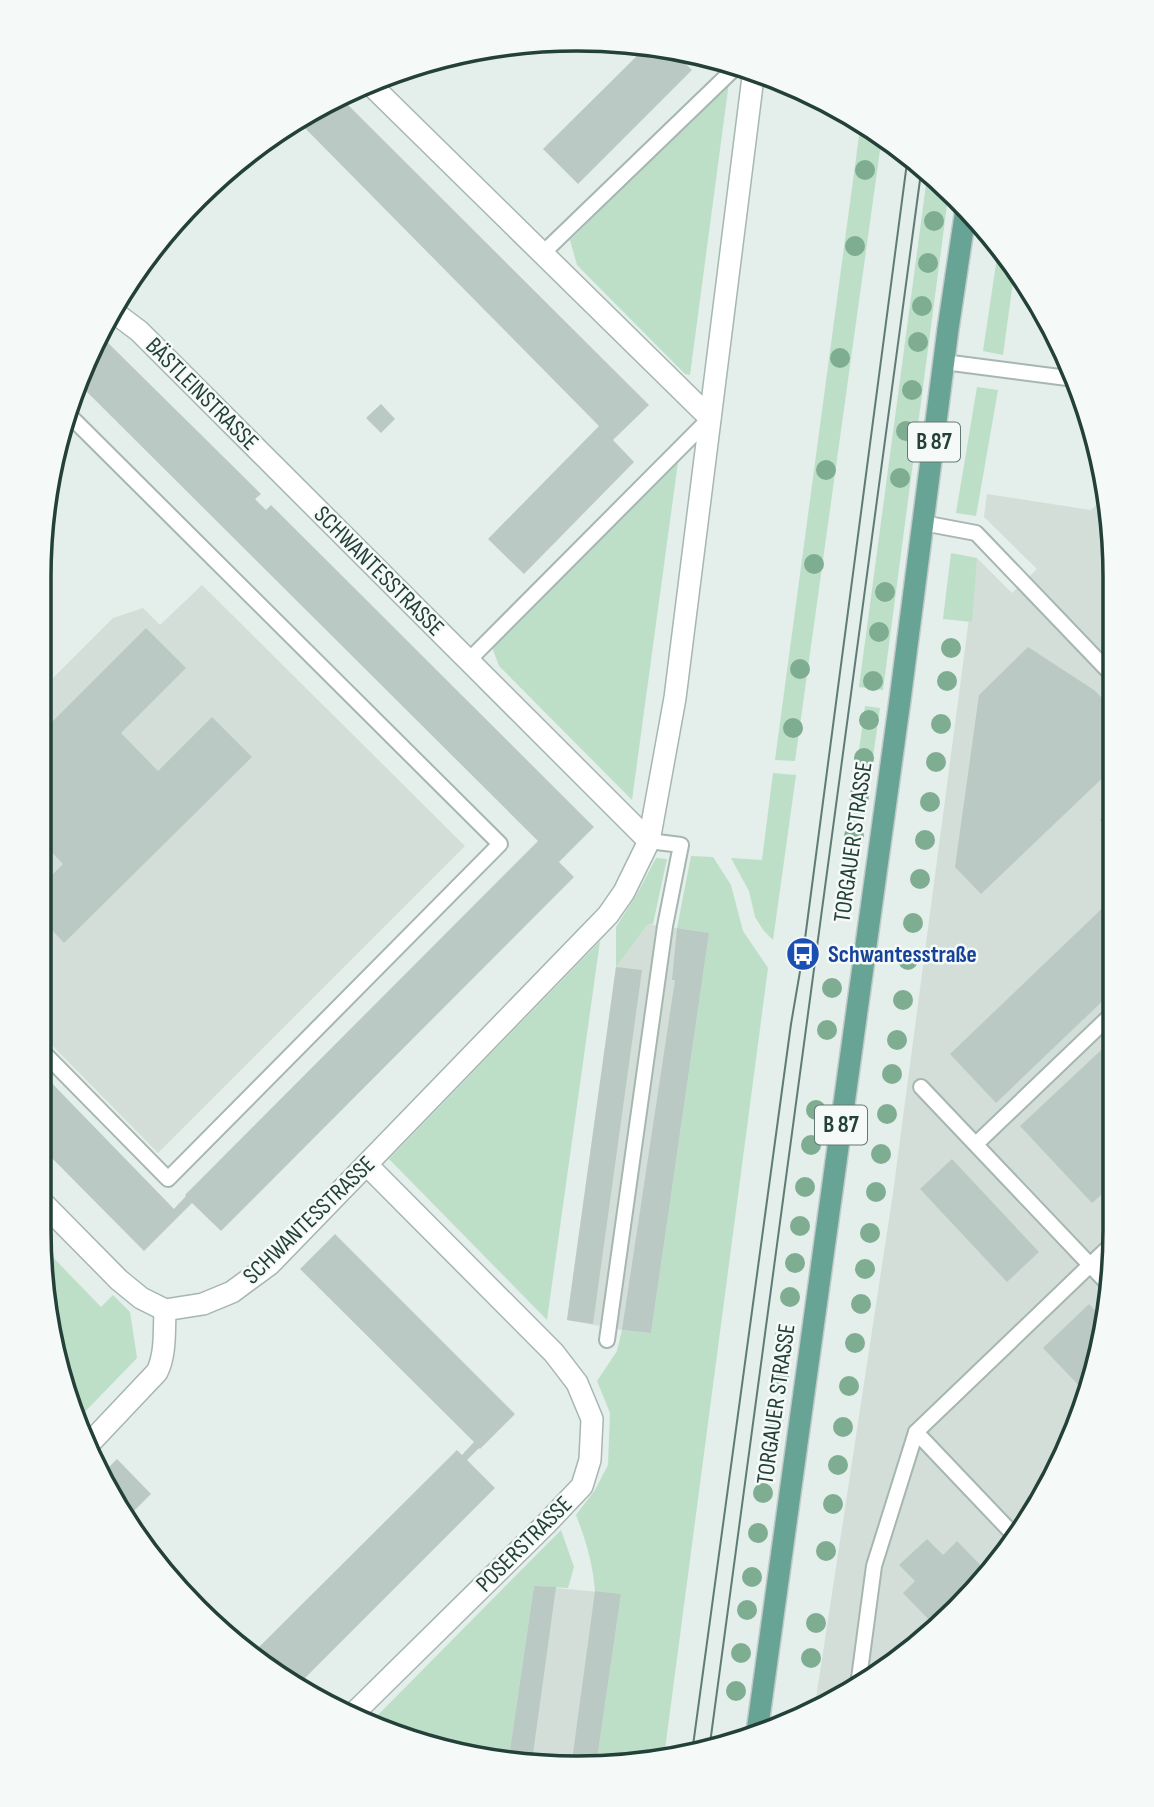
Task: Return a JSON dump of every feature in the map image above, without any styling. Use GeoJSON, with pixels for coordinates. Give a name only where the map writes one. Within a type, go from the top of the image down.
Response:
{"type":"FeatureCollection","features":[{"type":"Feature","properties":{"kind":"main road","name":"TORGAUER STRASSE"},"geometry":{"type":"LineString","coordinates":[[758,1723],[965,222]]}},
{"type":"Feature","properties":{"kind":"street","name":"SCHWANTESSTRASSE"},"geometry":{"type":"LineString","coordinates":[[165,1310],[213,1300],[232,1292],[264,1269],[608,915],[624,892],[649,841],[675,698],[752,81]]}},
{"type":"Feature","properties":{"kind":"street"},"geometry":{"type":"LineString","coordinates":[[377,91],[710,418]]}},
{"type":"Feature","properties":{"kind":"street","name":"BÄSTLEINSTRASSE"},"geometry":{"type":"LineString","coordinates":[[120,316],[139,331],[286,479]]}},
{"type":"Feature","properties":{"kind":"street","name":"SCHWANTESSTRASSE"},"geometry":{"type":"LineString","coordinates":[[286,479],[649,841]]}},
{"type":"Feature","properties":{"kind":"street","name":"POSERSTRASSE"},"geometry":{"type":"LineString","coordinates":[[359,1708],[582,1486],[590,1460],[592,1419],[577,1383],[554,1353],[367,1165]]}},
{"type":"Feature","properties":{"kind":"street"},"geometry":{"type":"LineString","coordinates":[[51,1211],[119,1280],[141,1298],[165,1310],[163,1349],[157,1372],[94,1438]]}},
{"type":"Feature","properties":{"kind":"lane"},"geometry":{"type":"LineString","coordinates":[[542,254],[729,74]]}},
{"type":"Feature","properties":{"kind":"lane"},"geometry":{"type":"LineString","coordinates":[[944,362],[1064,378]]}},
{"type":"Feature","properties":{"kind":"lane"},"geometry":{"type":"LineString","coordinates":[[469,660],[710,418]]}},
{"type":"Feature","properties":{"kind":"lane"},"geometry":{"type":"LineString","coordinates":[[51,1060],[168,1179],[500,844],[75,421]]}},
{"type":"Feature","properties":{"kind":"lane"},"geometry":{"type":"LineString","coordinates":[[923,523],[976,533],[1103,666]]}},
{"type":"Feature","properties":{"kind":"lane"},"geometry":{"type":"LineString","coordinates":[[607,1340],[665,926],[681,845],[649,841]]}},
{"type":"Feature","properties":{"kind":"lane"},"geometry":{"type":"LineString","coordinates":[[976,1144],[1103,1023]]}},
{"type":"Feature","properties":{"kind":"lane"},"geometry":{"type":"LineString","coordinates":[[921,1087],[1101,1276]]}},
{"type":"Feature","properties":{"kind":"lane"},"geometry":{"type":"LineString","coordinates":[[860,1674],[874,1566],[916,1432],[1102,1253]]}},
{"type":"Feature","properties":{"kind":"lane"},"geometry":{"type":"LineString","coordinates":[[916,1432],[1009,1530]]}},
{"type":"Feature","properties":{"kind":"shaded area"},"geometry":{"type":"Polygon","coordinates":[[[987,494],[1091,510],[1098,503],[1099,508],[1103,577],[1103,1230],[1099,1299],[1085,1366],[1063,1431],[1049,1463],[1015,1522],[973,1577],[924,1626],[869,1668],[816,1699],[893,1193],[977,558],[1012,593],[1037,569],[984,517],[987,494]]]}},
{"type":"Feature","properties":{"kind":"shaded area"},"geometry":{"type":"Polygon","coordinates":[[[202,585],[465,846],[158,1153],[51,1044],[51,678],[113,618],[143,608],[160,625],[202,585]]]}},
{"type":"Feature","properties":{"kind":"shaded area"},"geometry":{"type":"Polygon","coordinates":[[[648,924],[709,933],[651,1333],[567,1320],[616,967],[648,924]]]}},
{"type":"Feature","properties":{"kind":"shaded area"},"geometry":{"type":"Polygon","coordinates":[[[534,1586],[621,1594],[598,1755],[510,1752],[534,1586]]]}},
{"type":"Feature","properties":{"kind":"green space"},"geometry":{"type":"Polygon","coordinates":[[[729,82],[690,375],[685,374],[577,265],[570,240],[729,82]]]}},
{"type":"Feature","properties":{"kind":"green space"},"geometry":{"type":"Polygon","coordinates":[[[859,133],[880,147],[795,761],[775,760],[859,133]]]}},
{"type":"Feature","properties":{"kind":"green space"},"geometry":{"type":"Polygon","coordinates":[[[926,183],[947,203],[883,690],[859,687],[926,183]]]}},
{"type":"Feature","properties":{"kind":"green space"},"geometry":{"type":"Polygon","coordinates":[[[997,259],[1013,282],[1003,355],[983,351],[997,259]]]}},
{"type":"Feature","properties":{"kind":"green space"},"geometry":{"type":"Polygon","coordinates":[[[977,387],[998,390],[976,516],[956,513],[977,387]]]}},
{"type":"Feature","properties":{"kind":"green space"},"geometry":{"type":"Polygon","coordinates":[[[678,462],[632,800],[499,666],[492,647],[678,462]]]}},
{"type":"Feature","properties":{"kind":"green space"},"geometry":{"type":"Polygon","coordinates":[[[951,553],[977,558],[972,622],[943,619],[951,553]]]}},
{"type":"Feature","properties":{"kind":"green space"},"geometry":{"type":"Polygon","coordinates":[[[865,706],[880,708],[860,848],[846,846],[865,706]]]}},
{"type":"Feature","properties":{"kind":"green space"},"geometry":{"type":"Polygon","coordinates":[[[773,773],[796,775],[773,940],[755,917],[749,891],[731,858],[762,860],[773,773]]]}},
{"type":"Feature","properties":{"kind":"green space"},"geometry":{"type":"Polygon","coordinates":[[[691,856],[713,857],[731,885],[743,931],[768,968],[665,1749],[598,1755],[621,1594],[595,1591],[593,1571],[576,1515],[595,1490],[608,1465],[610,1413],[597,1381],[617,1351],[622,1330],[651,1333],[709,933],[677,928],[691,856]]]}},
{"type":"Feature","properties":{"kind":"green space"},"geometry":{"type":"Polygon","coordinates":[[[656,858],[667,859],[653,924],[648,924],[616,967],[616,927],[656,858]]]}},
{"type":"Feature","properties":{"kind":"green space"},"geometry":{"type":"Polygon","coordinates":[[[600,941],[547,1320],[389,1159],[600,941]]]}},
{"type":"Feature","properties":{"kind":"green space"},"geometry":{"type":"Polygon","coordinates":[[[52,1256],[101,1307],[113,1295],[130,1312],[137,1358],[84,1413],[61,1333],[52,1256]]]}},
{"type":"Feature","properties":{"kind":"green space"},"geometry":{"type":"Polygon","coordinates":[[[561,1530],[574,1567],[568,1588],[534,1586],[510,1752],[441,1738],[377,1716],[561,1530]]]}},
{"type":"Feature","properties":{"kind":"building"},"geometry":{"type":"Polygon","coordinates":[[[639,54],[684,62],[692,70],[578,184],[543,149],[639,54]]]}},
{"type":"Feature","properties":{"kind":"building"},"geometry":{"type":"Polygon","coordinates":[[[347,104],[649,405],[613,440],[634,462],[524,574],[488,539],[599,426],[304,127],[347,104]]]}},
{"type":"Feature","properties":{"kind":"building"},"geometry":{"type":"Polygon","coordinates":[[[106,341],[261,494],[255,499],[266,510],[271,505],[594,827],[559,862],[574,877],[221,1231],[192,1203],[144,1251],[51,1157],[51,1082],[174,1209],[538,841],[86,391],[106,341]]]}},
{"type":"Feature","properties":{"kind":"building"},"geometry":{"type":"Polygon","coordinates":[[[381,404],[395,419],[381,433],[366,418],[381,404]]]}},
{"type":"Feature","properties":{"kind":"building"},"geometry":{"type":"Polygon","coordinates":[[[146,628],[186,668],[121,733],[158,771],[212,717],[252,757],[64,943],[51,929],[51,876],[63,864],[51,851],[51,723],[146,628]]]}},
{"type":"Feature","properties":{"kind":"building"},"geometry":{"type":"Polygon","coordinates":[[[1028,647],[1094,690],[1103,699],[1103,778],[981,894],[955,867],[979,695],[1028,647]]]}},
{"type":"Feature","properties":{"kind":"building"},"geometry":{"type":"Polygon","coordinates":[[[1103,908],[1103,1001],[996,1103],[950,1054],[1103,908]]]}},
{"type":"Feature","properties":{"kind":"building"},"geometry":{"type":"Polygon","coordinates":[[[677,928],[709,933],[651,1333],[622,1330],[675,980],[672,980],[677,928]]]}},
{"type":"Feature","properties":{"kind":"building"},"geometry":{"type":"Polygon","coordinates":[[[616,967],[642,970],[593,1324],[567,1320],[616,967]]]}},
{"type":"Feature","properties":{"kind":"building"},"geometry":{"type":"Polygon","coordinates":[[[1103,1048],[1103,1193],[1092,1203],[1020,1126],[1103,1048]]]}},
{"type":"Feature","properties":{"kind":"building"},"geometry":{"type":"Polygon","coordinates":[[[952,1159],[1039,1252],[1007,1282],[920,1189],[952,1159]]]}},
{"type":"Feature","properties":{"kind":"building"},"geometry":{"type":"Polygon","coordinates":[[[335,1234],[515,1414],[467,1460],[495,1488],[304,1679],[258,1648],[457,1450],[462,1455],[474,1442],[300,1269],[335,1234]]]}},
{"type":"Feature","properties":{"kind":"building"},"geometry":{"type":"Polygon","coordinates":[[[1089,1304],[1097,1312],[1079,1386],[1043,1348],[1089,1304]]]}},
{"type":"Feature","properties":{"kind":"building"},"geometry":{"type":"Polygon","coordinates":[[[117,1459],[151,1494],[133,1512],[121,1493],[108,1468],[117,1459]]]}},
{"type":"Feature","properties":{"kind":"building"},"geometry":{"type":"Polygon","coordinates":[[[927,1539],[943,1555],[957,1541],[982,1566],[930,1621],[903,1593],[915,1581],[899,1565],[927,1539]]]}},
{"type":"Feature","properties":{"kind":"building"},"geometry":{"type":"Polygon","coordinates":[[[534,1586],[556,1587],[533,1754],[510,1752],[534,1586]]]}},
{"type":"Feature","properties":{"kind":"building"},"geometry":{"type":"Polygon","coordinates":[[[595,1591],[621,1594],[598,1755],[573,1756],[595,1591]]]}},
{"type":"Feature","properties":{"kind":"tram line"},"geometry":{"type":"LineString","coordinates":[[693,1743],[791,1024],[803,954],[906,167]]}},
{"type":"Feature","properties":{"kind":"tram line"},"geometry":{"type":"LineString","coordinates":[[711,1739],[920,178]]}},
{"type":"Feature","properties":{"kind":"place","name":"Schwantesstraße"},"geometry":{"type":"Point","coordinates":[803,954]}}]}
